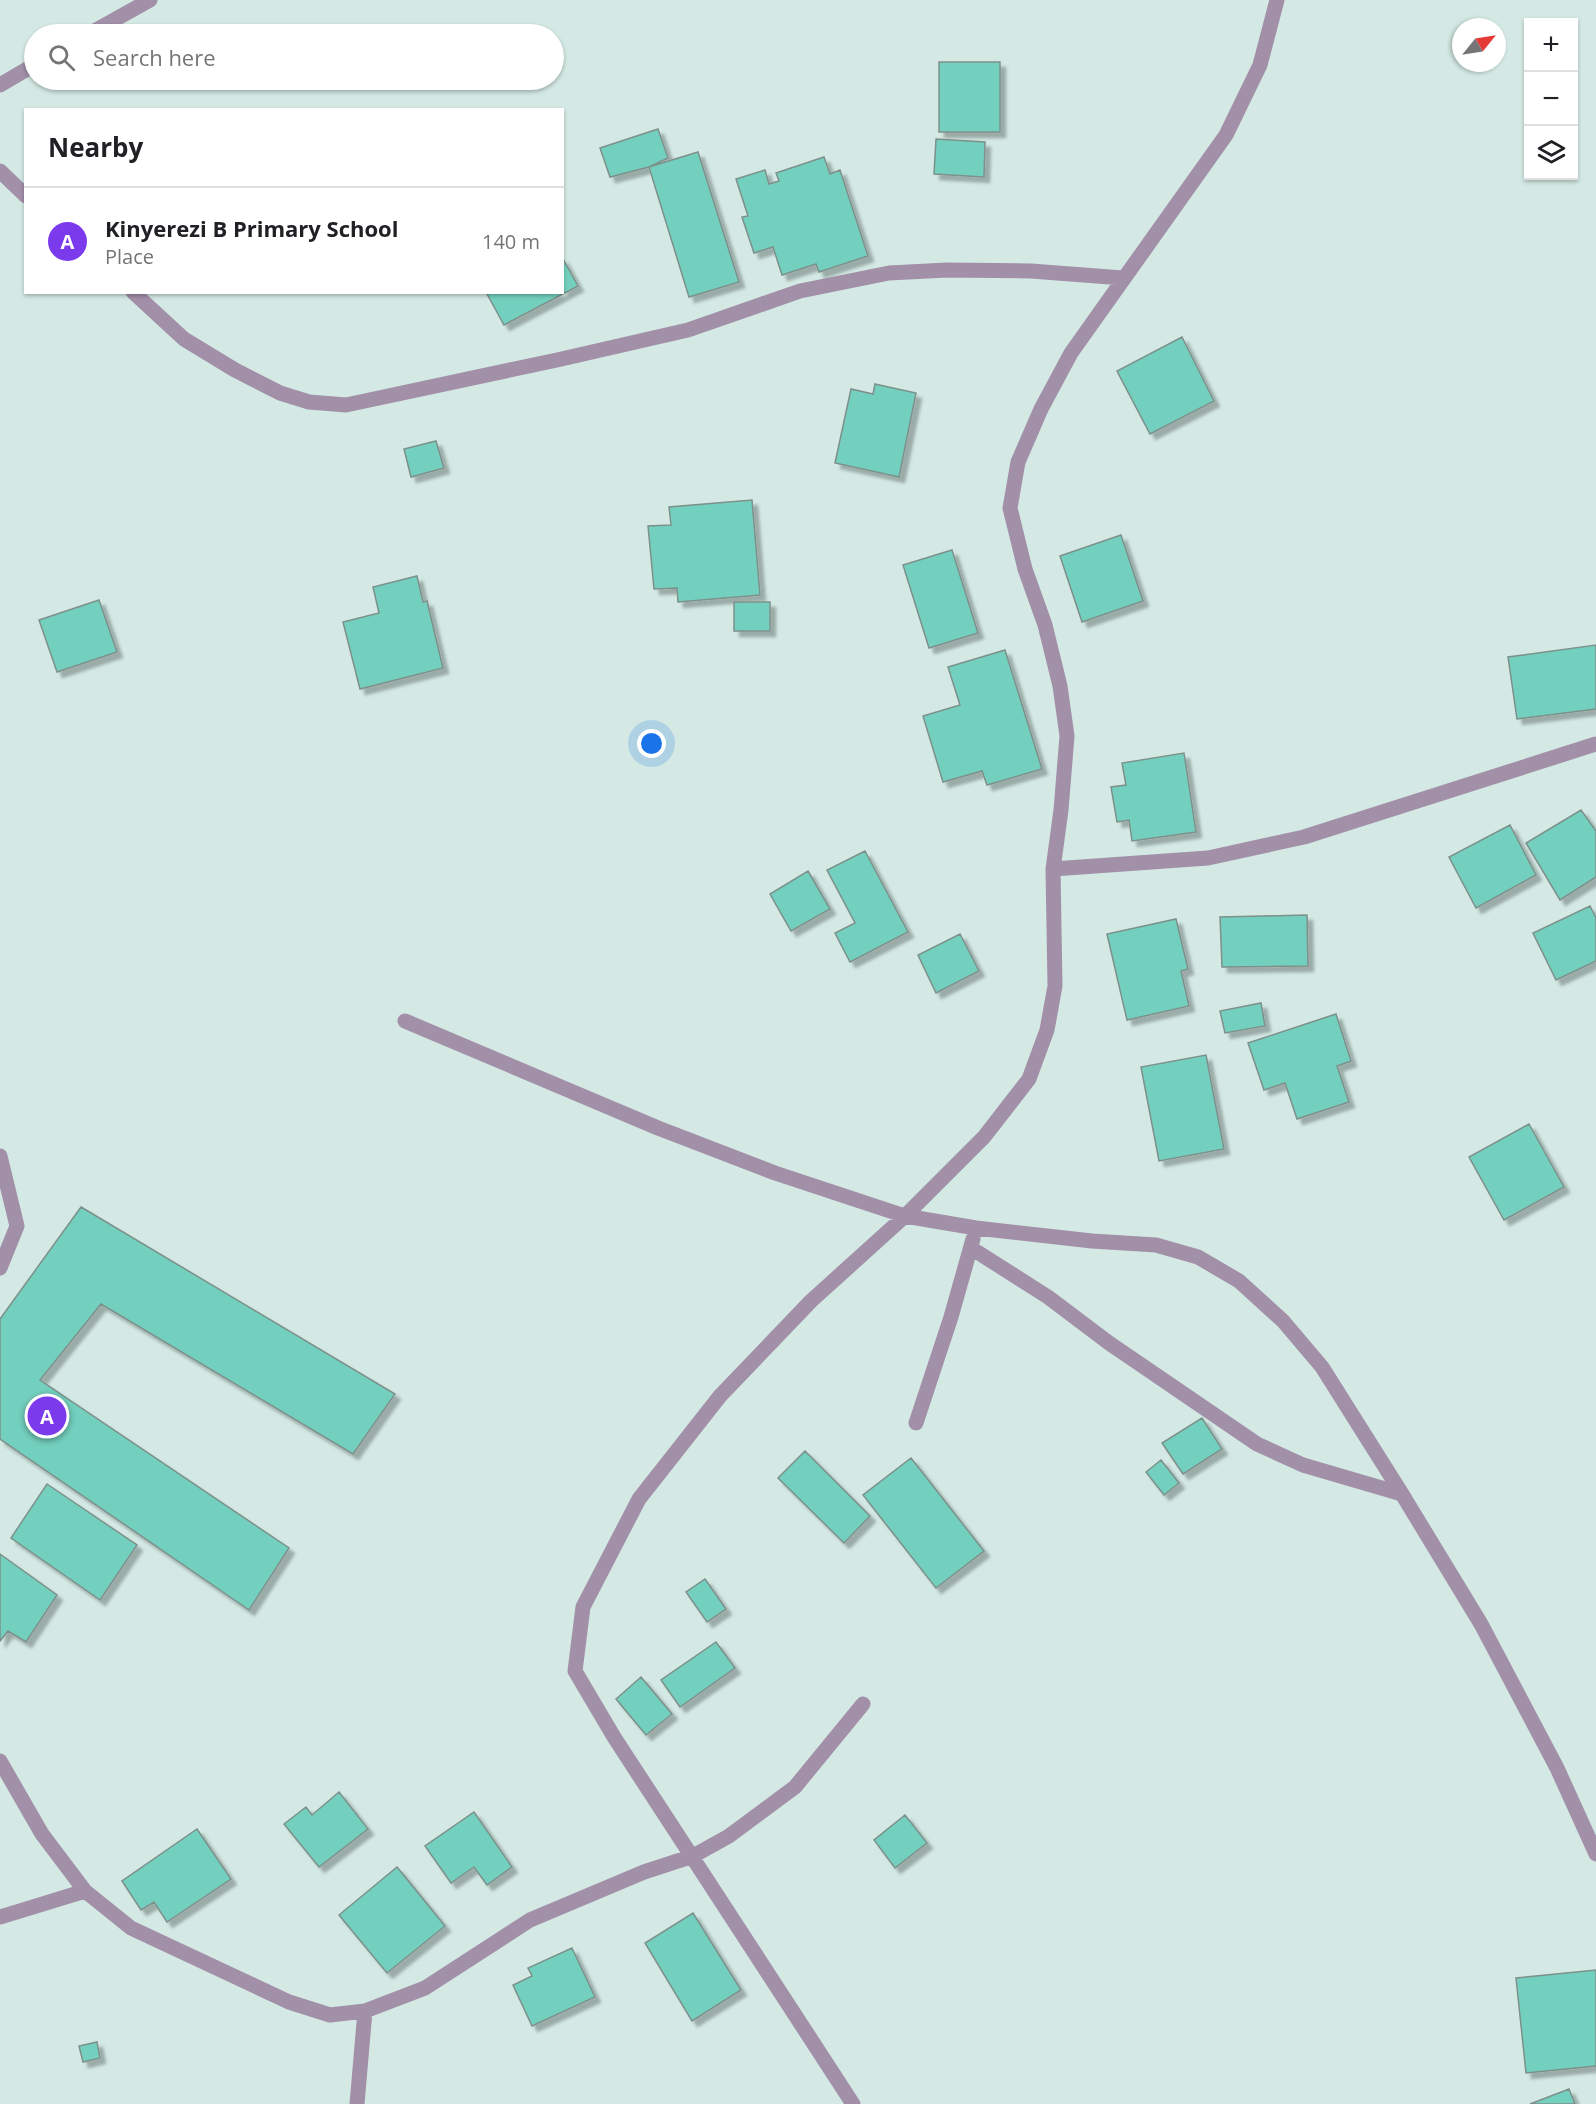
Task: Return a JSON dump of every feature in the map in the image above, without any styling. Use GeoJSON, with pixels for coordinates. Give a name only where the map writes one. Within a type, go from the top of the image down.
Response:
{"type":"FeatureCollection","features":[{"type":"Feature","properties":{"kind":"street"},"geometry":{"type":"LineString","coordinates":[[107,24],[150,0]]}},
{"type":"Feature","properties":{"kind":"street"},"geometry":{"type":"LineString","coordinates":[[853,2104],[614,1737],[575,1671],[583,1607],[639,1499],[720,1396],[811,1301],[905,1216],[984,1137],[1029,1079],[1047,1030],[1055,986],[1053,869],[1067,736],[1060,686],[1045,625],[1026,569],[1010,508],[1018,462],[1041,409],[1071,353],[1226,135],[1260,65],[1277,0]]}},
{"type":"Feature","properties":{"kind":"street"},"geometry":{"type":"LineString","coordinates":[[0,85],[24,71]]}},
{"type":"Feature","properties":{"kind":"street"},"geometry":{"type":"LineString","coordinates":[[0,171],[24,194]]}},
{"type":"Feature","properties":{"kind":"street"},"geometry":{"type":"LineString","coordinates":[[135,294],[184,339],[235,370],[280,393],[309,402],[346,405],[688,330],[800,291],[888,273],[948,270],[1019,271],[1123,278]]}},
{"type":"Feature","properties":{"kind":"street"},"geometry":{"type":"LineString","coordinates":[[1053,869],[1209,858],[1304,837],[1596,744]]}},
{"type":"Feature","properties":{"kind":"street"},"geometry":{"type":"LineString","coordinates":[[405,1021],[658,1128],[775,1173],[905,1216],[975,1228],[1092,1241],[1156,1245],[1198,1257],[1239,1281],[1283,1321],[1322,1367],[1402,1494],[1481,1624],[1557,1768],[1596,1854]]}},
{"type":"Feature","properties":{"kind":"street"},"geometry":{"type":"LineString","coordinates":[[0,1156],[17,1226],[0,1268]]}},
{"type":"Feature","properties":{"kind":"street"},"geometry":{"type":"LineString","coordinates":[[916,1423],[971,1248],[975,1228]]}},
{"type":"Feature","properties":{"kind":"street"},"geometry":{"type":"LineString","coordinates":[[971,1248],[1048,1297],[1109,1343],[1257,1444],[1303,1465],[1402,1494]]}},
{"type":"Feature","properties":{"kind":"street"},"geometry":{"type":"LineString","coordinates":[[0,1761],[42,1834],[85,1891],[131,1928],[289,2002],[330,2015],[365,2011],[425,1988],[530,1920],[644,1872],[693,1856],[729,1836],[795,1787],[862,1704]]}},
{"type":"Feature","properties":{"kind":"street"},"geometry":{"type":"LineString","coordinates":[[0,1917],[85,1891]]}},
{"type":"Feature","properties":{"kind":"street"},"geometry":{"type":"LineString","coordinates":[[357,2104],[365,2011]]}},
{"type":"Feature","properties":{"kind":"building"},"geometry":{"type":"Polygon","coordinates":[[[939,62],[1000,62],[1000,132],[939,132],[939,62]]]}},
{"type":"Feature","properties":{"kind":"building"},"geometry":{"type":"Polygon","coordinates":[[[658,129],[668,158],[649,167],[610,177],[600,148],[658,129]]]}},
{"type":"Feature","properties":{"kind":"building"},"geometry":{"type":"Polygon","coordinates":[[[936,139],[985,142],[984,177],[934,174],[936,139]]]}},
{"type":"Feature","properties":{"kind":"building"},"geometry":{"type":"Polygon","coordinates":[[[698,152],[739,282],[689,297],[649,167],[698,152]]]}},
{"type":"Feature","properties":{"kind":"building"},"geometry":{"type":"Polygon","coordinates":[[[824,157],[830,174],[840,170],[868,256],[819,272],[816,264],[782,275],[773,247],[754,253],[742,217],[748,216],[736,179],[765,170],[769,184],[779,181],[776,173],[824,157]]]}},
{"type":"Feature","properties":{"kind":"building"},"geometry":{"type":"Polygon","coordinates":[[[564,261],[578,286],[564,293],[564,261]]]}},
{"type":"Feature","properties":{"kind":"building"},"geometry":{"type":"Polygon","coordinates":[[[487,294],[563,294],[504,325],[487,294]]]}},
{"type":"Feature","properties":{"kind":"building"},"geometry":{"type":"Polygon","coordinates":[[[1182,337],[1214,401],[1150,434],[1117,371],[1182,337]]]}},
{"type":"Feature","properties":{"kind":"building"},"geometry":{"type":"Polygon","coordinates":[[[875,384],[916,393],[899,477],[835,463],[851,389],[873,394],[875,384]]]}},
{"type":"Feature","properties":{"kind":"building"},"geometry":{"type":"Polygon","coordinates":[[[436,441],[444,468],[411,477],[404,449],[436,441]]]}},
{"type":"Feature","properties":{"kind":"building"},"geometry":{"type":"Polygon","coordinates":[[[752,500],[760,595],[678,602],[677,588],[654,589],[648,526],[671,525],[669,507],[752,500]]]}},
{"type":"Feature","properties":{"kind":"building"},"geometry":{"type":"Polygon","coordinates":[[[1121,535],[1143,601],[1082,622],[1060,556],[1121,535]]]}},
{"type":"Feature","properties":{"kind":"building"},"geometry":{"type":"Polygon","coordinates":[[[952,550],[978,633],[929,648],[903,565],[952,550]]]}},
{"type":"Feature","properties":{"kind":"building"},"geometry":{"type":"Polygon","coordinates":[[[417,576],[423,602],[427,601],[443,668],[360,689],[343,622],[379,613],[373,587],[417,576]]]}},
{"type":"Feature","properties":{"kind":"building"},"geometry":{"type":"Polygon","coordinates":[[[99,600],[117,652],[57,672],[39,620],[99,600]]]}},
{"type":"Feature","properties":{"kind":"building"},"geometry":{"type":"Polygon","coordinates":[[[734,602],[770,602],[770,631],[734,631],[734,602]]]}},
{"type":"Feature","properties":{"kind":"building"},"geometry":{"type":"Polygon","coordinates":[[[1596,645],[1596,709],[1517,719],[1508,657],[1596,645]]]}},
{"type":"Feature","properties":{"kind":"building"},"geometry":{"type":"Polygon","coordinates":[[[1005,650],[1042,769],[987,785],[982,771],[943,782],[923,716],[960,705],[948,667],[1005,650]]]}},
{"type":"Feature","properties":{"kind":"building"},"geometry":{"type":"Polygon","coordinates":[[[1184,753],[1196,832],[1132,841],[1129,820],[1117,822],[1111,787],[1126,785],[1122,763],[1184,753]]]}},
{"type":"Feature","properties":{"kind":"building"},"geometry":{"type":"Polygon","coordinates":[[[1581,810],[1596,831],[1596,877],[1560,900],[1526,843],[1581,810]]]}},
{"type":"Feature","properties":{"kind":"building"},"geometry":{"type":"Polygon","coordinates":[[[1510,825],[1536,875],[1476,908],[1449,857],[1510,825]]]}},
{"type":"Feature","properties":{"kind":"building"},"geometry":{"type":"Polygon","coordinates":[[[865,851],[908,932],[850,962],[835,933],[855,923],[827,870],[865,851]]]}},
{"type":"Feature","properties":{"kind":"building"},"geometry":{"type":"Polygon","coordinates":[[[808,871],[830,909],[791,931],[770,894],[808,871]]]}},
{"type":"Feature","properties":{"kind":"building"},"geometry":{"type":"Polygon","coordinates":[[[1590,906],[1596,918],[1596,961],[1556,980],[1533,933],[1590,906]]]}},
{"type":"Feature","properties":{"kind":"building"},"geometry":{"type":"Polygon","coordinates":[[[1307,915],[1308,966],[1222,967],[1220,917],[1307,915]]]}},
{"type":"Feature","properties":{"kind":"building"},"geometry":{"type":"Polygon","coordinates":[[[1176,919],[1188,969],[1181,971],[1189,1006],[1127,1020],[1107,934],[1176,919]]]}},
{"type":"Feature","properties":{"kind":"building"},"geometry":{"type":"Polygon","coordinates":[[[960,934],[979,971],[936,993],[918,955],[960,934]]]}},
{"type":"Feature","properties":{"kind":"building"},"geometry":{"type":"Polygon","coordinates":[[[1261,1003],[1265,1026],[1225,1033],[1220,1011],[1261,1003]]]}},
{"type":"Feature","properties":{"kind":"building"},"geometry":{"type":"Polygon","coordinates":[[[1336,1014],[1351,1061],[1337,1066],[1349,1102],[1297,1119],[1285,1083],[1264,1090],[1248,1043],[1336,1014]]]}},
{"type":"Feature","properties":{"kind":"building"},"geometry":{"type":"Polygon","coordinates":[[[1206,1055],[1224,1149],[1159,1161],[1141,1067],[1206,1055]]]}},
{"type":"Feature","properties":{"kind":"building"},"geometry":{"type":"Polygon","coordinates":[[[1529,1124],[1564,1187],[1504,1220],[1469,1157],[1529,1124]]]}},
{"type":"Feature","properties":{"kind":"building"},"geometry":{"type":"Polygon","coordinates":[[[81,1207],[395,1394],[353,1454],[101,1304],[40,1380],[289,1548],[249,1610],[0,1439],[0,1319],[81,1207]]]}},
{"type":"Feature","properties":{"kind":"building"},"geometry":{"type":"Polygon","coordinates":[[[1202,1418],[1222,1449],[1183,1474],[1162,1443],[1202,1418]]]}},
{"type":"Feature","properties":{"kind":"building"},"geometry":{"type":"Polygon","coordinates":[[[805,1451],[870,1516],[844,1543],[778,1478],[805,1451]]]}},
{"type":"Feature","properties":{"kind":"building"},"geometry":{"type":"Polygon","coordinates":[[[911,1458],[984,1551],[936,1588],[863,1495],[911,1458]]]}},
{"type":"Feature","properties":{"kind":"building"},"geometry":{"type":"Polygon","coordinates":[[[1161,1460],[1179,1483],[1164,1495],[1146,1472],[1161,1460]]]}},
{"type":"Feature","properties":{"kind":"building"},"geometry":{"type":"Polygon","coordinates":[[[47,1484],[137,1545],[100,1600],[11,1538],[47,1484]]]}},
{"type":"Feature","properties":{"kind":"building"},"geometry":{"type":"Polygon","coordinates":[[[0,1554],[57,1595],[26,1642],[8,1631],[0,1641],[0,1554]]]}},
{"type":"Feature","properties":{"kind":"building"},"geometry":{"type":"Polygon","coordinates":[[[705,1579],[726,1609],[707,1622],[686,1592],[705,1579]]]}},
{"type":"Feature","properties":{"kind":"building"},"geometry":{"type":"Polygon","coordinates":[[[716,1642],[735,1668],[680,1707],[661,1680],[716,1642]]]}},
{"type":"Feature","properties":{"kind":"building"},"geometry":{"type":"Polygon","coordinates":[[[641,1677],[672,1714],[646,1735],[616,1699],[641,1677]]]}},
{"type":"Feature","properties":{"kind":"building"},"geometry":{"type":"Polygon","coordinates":[[[339,1792],[368,1829],[319,1867],[284,1824],[306,1807],[312,1815],[339,1792]]]}},
{"type":"Feature","properties":{"kind":"building"},"geometry":{"type":"Polygon","coordinates":[[[474,1812],[512,1867],[487,1885],[474,1867],[451,1883],[425,1846],[474,1812]]]}},
{"type":"Feature","properties":{"kind":"building"},"geometry":{"type":"Polygon","coordinates":[[[905,1815],[927,1843],[895,1868],[874,1840],[905,1815]]]}},
{"type":"Feature","properties":{"kind":"building"},"geometry":{"type":"Polygon","coordinates":[[[197,1829],[231,1879],[167,1922],[154,1902],[141,1910],[122,1881],[197,1829]]]}},
{"type":"Feature","properties":{"kind":"building"},"geometry":{"type":"Polygon","coordinates":[[[397,1867],[445,1926],[387,1973],[339,1915],[397,1867]]]}},
{"type":"Feature","properties":{"kind":"building"},"geometry":{"type":"Polygon","coordinates":[[[693,1913],[741,1990],[692,2021],[645,1943],[693,1913]]]}},
{"type":"Feature","properties":{"kind":"building"},"geometry":{"type":"Polygon","coordinates":[[[572,1948],[595,1997],[532,2026],[513,1985],[532,1976],[528,1968],[572,1948]]]}},
{"type":"Feature","properties":{"kind":"building"},"geometry":{"type":"Polygon","coordinates":[[[1596,1970],[1596,2066],[1526,2073],[1516,1978],[1596,1970]]]}},
{"type":"Feature","properties":{"kind":"building"},"geometry":{"type":"Polygon","coordinates":[[[97,2042],[100,2058],[83,2062],[79,2046],[97,2042]]]}},
{"type":"Feature","properties":{"kind":"building"},"geometry":{"type":"Polygon","coordinates":[[[1569,2089],[1575,2104],[1530,2104],[1569,2089]]]}},
{"type":"Feature","properties":{"kind":"place","name":"Kinyerezi B Primary School"},"geometry":{"type":"Point","coordinates":[47,1416]}}]}
